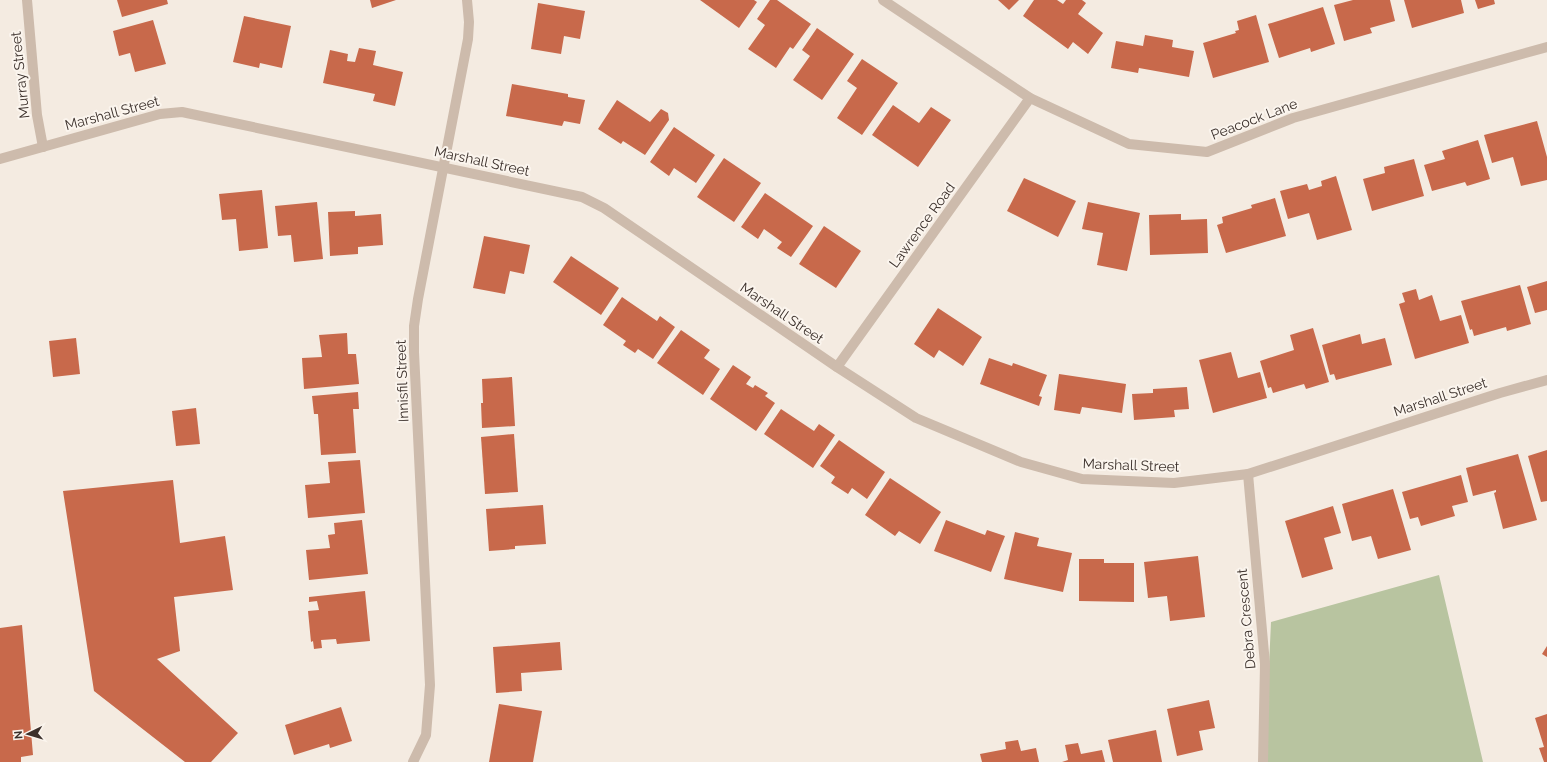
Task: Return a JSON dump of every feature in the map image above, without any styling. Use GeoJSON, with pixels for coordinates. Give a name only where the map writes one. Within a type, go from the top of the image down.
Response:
{"type":"FeatureCollection","features":[{"type":"Feature","properties":{"kind":"street","name":"Murray Street"},"geometry":{"type":"LineString","coordinates":[[27,0],[37,115],[43,146]]}},
{"type":"Feature","properties":{"kind":"street","name":"Innisfil Street"},"geometry":{"type":"LineString","coordinates":[[413,762],[426,735],[430,685],[414,326],[468,39],[469,22],[467,0]]}},
{"type":"Feature","properties":{"kind":"street","name":"Peacock Lane"},"geometry":{"type":"LineString","coordinates":[[883,0],[1030,98],[1129,144],[1207,152],[1293,118],[1547,47]]}},
{"type":"Feature","properties":{"kind":"street","name":"Lawrence Road"},"geometry":{"type":"LineString","coordinates":[[837,367],[1030,98]]}},
{"type":"Feature","properties":{"kind":"street","name":"Marshall Street"},"geometry":{"type":"LineString","coordinates":[[0,158],[160,114],[182,112],[582,197],[604,208],[837,367],[916,418],[1021,462],[1082,479],[1174,483],[1248,474],[1500,392],[1547,380]]}},
{"type":"Feature","properties":{"kind":"street","name":"Debra Crescent"},"geometry":{"type":"LineString","coordinates":[[1248,474],[1265,664],[1263,762]]}},
{"type":"Feature","properties":{"kind":"green space"},"geometry":{"type":"Polygon","coordinates":[[[1439,575],[1483,762],[1259,762],[1268,688],[1271,622],[1439,575]]]}},
{"type":"Feature","properties":{"kind":"building"},"geometry":{"type":"Polygon","coordinates":[[[117,0],[167,0],[168,4],[122,17],[117,0]]]}},
{"type":"Feature","properties":{"kind":"building"},"geometry":{"type":"Polygon","coordinates":[[[370,0],[396,0],[372,8],[370,0]]]}},
{"type":"Feature","properties":{"kind":"building"},"geometry":{"type":"Polygon","coordinates":[[[700,0],[754,0],[757,2],[739,28],[700,0]]]}},
{"type":"Feature","properties":{"kind":"building"},"geometry":{"type":"Polygon","coordinates":[[[770,0],[777,0],[811,24],[793,49],[790,47],[776,68],[748,49],[765,25],[757,19],[770,0]]]}},
{"type":"Feature","properties":{"kind":"building"},"geometry":{"type":"Polygon","coordinates":[[[998,0],[1019,0],[1009,10],[998,0]]]}},
{"type":"Feature","properties":{"kind":"building"},"geometry":{"type":"Polygon","coordinates":[[[1034,0],[1057,0],[1063,4],[1066,0],[1082,0],[1086,3],[1078,14],[1103,33],[1088,54],[1073,42],[1068,49],[1023,16],[1034,0]]]}},
{"type":"Feature","properties":{"kind":"building"},"geometry":{"type":"Polygon","coordinates":[[[1353,0],[1390,0],[1395,21],[1370,28],[1372,33],[1344,41],[1334,5],[1353,0]]]}},
{"type":"Feature","properties":{"kind":"building"},"geometry":{"type":"Polygon","coordinates":[[[1404,0],[1461,0],[1464,13],[1412,28],[1404,0]]]}},
{"type":"Feature","properties":{"kind":"building"},"geometry":{"type":"Polygon","coordinates":[[[1475,0],[1494,0],[1495,4],[1478,9],[1475,0]]]}},
{"type":"Feature","properties":{"kind":"building"},"geometry":{"type":"Polygon","coordinates":[[[538,3],[585,11],[580,39],[564,36],[561,54],[531,49],[538,3]]]}},
{"type":"Feature","properties":{"kind":"building"},"geometry":{"type":"Polygon","coordinates":[[[1323,7],[1335,44],[1311,52],[1310,48],[1279,58],[1268,24],[1323,7]]]}},
{"type":"Feature","properties":{"kind":"building"},"geometry":{"type":"Polygon","coordinates":[[[1256,15],[1269,62],[1213,78],[1203,43],[1236,33],[1235,31],[1239,30],[1237,21],[1256,15]]]}},
{"type":"Feature","properties":{"kind":"building"},"geometry":{"type":"Polygon","coordinates":[[[244,16],[291,26],[282,68],[260,63],[259,68],[233,62],[244,16]]]}},
{"type":"Feature","properties":{"kind":"building"},"geometry":{"type":"Polygon","coordinates":[[[153,20],[166,64],[135,72],[130,53],[119,56],[113,31],[153,20]]]}},
{"type":"Feature","properties":{"kind":"building"},"geometry":{"type":"Polygon","coordinates":[[[817,28],[854,54],[822,100],[793,80],[810,56],[802,50],[817,28]]]}},
{"type":"Feature","properties":{"kind":"building"},"geometry":{"type":"Polygon","coordinates":[[[1145,35],[1173,40],[1172,47],[1194,51],[1189,77],[1139,68],[1138,73],[1111,68],[1116,41],[1143,46],[1145,35]]]}},
{"type":"Feature","properties":{"kind":"building"},"geometry":{"type":"Polygon","coordinates":[[[359,48],[376,51],[373,65],[403,72],[395,106],[373,101],[375,94],[323,83],[330,50],[348,54],[347,61],[355,62],[359,48]]]}},
{"type":"Feature","properties":{"kind":"building"},"geometry":{"type":"Polygon","coordinates":[[[862,59],[898,83],[862,135],[837,118],[857,88],[847,81],[862,59]]]}},
{"type":"Feature","properties":{"kind":"building"},"geometry":{"type":"Polygon","coordinates":[[[512,84],[568,94],[568,97],[585,100],[580,124],[564,121],[562,126],[506,116],[512,84]]]}},
{"type":"Feature","properties":{"kind":"building"},"geometry":{"type":"Polygon","coordinates":[[[617,100],[650,122],[661,109],[668,113],[669,120],[645,155],[623,141],[621,144],[598,129],[617,100]]]}},
{"type":"Feature","properties":{"kind":"building"},"geometry":{"type":"Polygon","coordinates":[[[893,105],[919,123],[931,107],[951,120],[918,167],[872,135],[893,105]]]}},
{"type":"Feature","properties":{"kind":"building"},"geometry":{"type":"Polygon","coordinates":[[[1537,121],[1547,157],[1547,180],[1521,186],[1513,157],[1492,163],[1484,135],[1537,121]]]}},
{"type":"Feature","properties":{"kind":"building"},"geometry":{"type":"Polygon","coordinates":[[[674,127],[715,155],[696,183],[674,168],[669,176],[650,162],[674,127]]]}},
{"type":"Feature","properties":{"kind":"building"},"geometry":{"type":"Polygon","coordinates":[[[1478,140],[1490,179],[1467,186],[1465,182],[1432,191],[1424,165],[1445,159],[1442,151],[1478,140]]]}},
{"type":"Feature","properties":{"kind":"building"},"geometry":{"type":"Polygon","coordinates":[[[724,158],[761,183],[734,222],[697,197],[724,158]]]}},
{"type":"Feature","properties":{"kind":"building"},"geometry":{"type":"Polygon","coordinates":[[[1414,159],[1424,196],[1372,211],[1363,179],[1385,173],[1384,167],[1414,159]]]}},
{"type":"Feature","properties":{"kind":"building"},"geometry":{"type":"Polygon","coordinates":[[[1336,176],[1352,230],[1317,240],[1309,213],[1288,219],[1280,191],[1307,184],[1309,190],[1322,186],[1321,181],[1336,176]]]}},
{"type":"Feature","properties":{"kind":"building"},"geometry":{"type":"Polygon","coordinates":[[[1024,178],[1076,201],[1058,237],[1007,211],[1024,178]]]}},
{"type":"Feature","properties":{"kind":"building"},"geometry":{"type":"Polygon","coordinates":[[[262,190],[268,248],[239,251],[236,219],[222,220],[219,194],[262,190]]]}},
{"type":"Feature","properties":{"kind":"building"},"geometry":{"type":"Polygon","coordinates":[[[765,193],[813,226],[791,257],[777,248],[782,242],[764,229],[758,239],[741,227],[765,193]]]}},
{"type":"Feature","properties":{"kind":"building"},"geometry":{"type":"Polygon","coordinates":[[[1275,198],[1286,236],[1226,253],[1217,225],[1223,223],[1222,217],[1252,208],[1251,205],[1275,198]]]}},
{"type":"Feature","properties":{"kind":"building"},"geometry":{"type":"Polygon","coordinates":[[[317,202],[323,259],[294,262],[291,235],[278,236],[275,206],[317,202]]]}},
{"type":"Feature","properties":{"kind":"building"},"geometry":{"type":"Polygon","coordinates":[[[1088,202],[1140,213],[1127,271],[1097,265],[1103,233],[1082,229],[1088,202]]]}},
{"type":"Feature","properties":{"kind":"building"},"geometry":{"type":"Polygon","coordinates":[[[355,211],[355,216],[381,214],[383,245],[358,247],[358,254],[330,256],[328,212],[355,211]]]}},
{"type":"Feature","properties":{"kind":"building"},"geometry":{"type":"Polygon","coordinates":[[[1181,214],[1181,220],[1207,219],[1208,253],[1150,255],[1149,215],[1181,214]]]}},
{"type":"Feature","properties":{"kind":"building"},"geometry":{"type":"Polygon","coordinates":[[[824,226],[861,251],[836,288],[799,264],[824,226]]]}},
{"type":"Feature","properties":{"kind":"building"},"geometry":{"type":"Polygon","coordinates":[[[484,236],[530,245],[524,274],[510,271],[505,294],[473,288],[484,236]]]}},
{"type":"Feature","properties":{"kind":"building"},"geometry":{"type":"Polygon","coordinates":[[[571,256],[619,288],[601,315],[553,282],[571,256]]]}},
{"type":"Feature","properties":{"kind":"building"},"geometry":{"type":"Polygon","coordinates":[[[1547,281],[1547,310],[1535,313],[1527,287],[1547,281]]]}},
{"type":"Feature","properties":{"kind":"building"},"geometry":{"type":"Polygon","coordinates":[[[1520,285],[1531,324],[1507,331],[1506,327],[1474,336],[1472,329],[1470,330],[1461,301],[1520,285]]]}},
{"type":"Feature","properties":{"kind":"building"},"geometry":{"type":"Polygon","coordinates":[[[1416,289],[1419,300],[1432,295],[1440,321],[1461,315],[1469,343],[1415,359],[1399,304],[1405,302],[1402,293],[1416,289]]]}},
{"type":"Feature","properties":{"kind":"building"},"geometry":{"type":"Polygon","coordinates":[[[622,297],[657,321],[660,316],[675,327],[653,359],[638,349],[635,353],[623,345],[626,341],[603,325],[622,297]]]}},
{"type":"Feature","properties":{"kind":"building"},"geometry":{"type":"Polygon","coordinates":[[[938,308],[982,337],[963,366],[939,350],[934,358],[914,344],[938,308]]]}},
{"type":"Feature","properties":{"kind":"building"},"geometry":{"type":"Polygon","coordinates":[[[1313,328],[1329,382],[1306,389],[1304,384],[1273,393],[1271,387],[1268,388],[1260,361],[1294,350],[1290,335],[1313,328]]]}},
{"type":"Feature","properties":{"kind":"building"},"geometry":{"type":"Polygon","coordinates":[[[681,330],[710,350],[704,358],[720,369],[703,395],[657,363],[681,330]]]}},
{"type":"Feature","properties":{"kind":"building"},"geometry":{"type":"Polygon","coordinates":[[[347,333],[348,354],[356,354],[359,384],[304,389],[302,358],[322,357],[319,335],[347,333]]]}},
{"type":"Feature","properties":{"kind":"building"},"geometry":{"type":"Polygon","coordinates":[[[1360,334],[1362,344],[1385,338],[1392,365],[1336,380],[1334,374],[1330,375],[1322,345],[1360,334]]]}},
{"type":"Feature","properties":{"kind":"building"},"geometry":{"type":"Polygon","coordinates":[[[76,338],[80,374],[53,377],[49,341],[76,338]]]}},
{"type":"Feature","properties":{"kind":"building"},"geometry":{"type":"Polygon","coordinates":[[[1231,352],[1238,378],[1260,372],[1267,398],[1213,413],[1199,360],[1231,352]]]}},
{"type":"Feature","properties":{"kind":"building"},"geometry":{"type":"Polygon","coordinates":[[[989,358],[1012,366],[1013,363],[1047,375],[1039,396],[1042,397],[1039,406],[980,384],[989,358]]]}},
{"type":"Feature","properties":{"kind":"building"},"geometry":{"type":"Polygon","coordinates":[[[733,365],[751,377],[746,384],[753,388],[755,385],[768,393],[765,396],[775,403],[756,431],[710,399],[733,365]]]}},
{"type":"Feature","properties":{"kind":"building"},"geometry":{"type":"Polygon","coordinates":[[[1059,374],[1126,384],[1122,413],[1082,407],[1080,414],[1054,410],[1059,374]]]}},
{"type":"Feature","properties":{"kind":"building"},"geometry":{"type":"Polygon","coordinates":[[[512,377],[515,426],[482,428],[482,379],[512,377]]]}},
{"type":"Feature","properties":{"kind":"building"},"geometry":{"type":"Polygon","coordinates":[[[1187,387],[1189,409],[1174,410],[1175,417],[1134,420],[1132,394],[1153,393],[1153,389],[1187,387]]]}},
{"type":"Feature","properties":{"kind":"building"},"geometry":{"type":"Polygon","coordinates":[[[358,392],[359,409],[353,409],[356,453],[321,455],[318,414],[314,414],[312,396],[358,392]]]}},
{"type":"Feature","properties":{"kind":"building"},"geometry":{"type":"Polygon","coordinates":[[[196,408],[200,444],[176,446],[172,411],[196,408]]]}},
{"type":"Feature","properties":{"kind":"building"},"geometry":{"type":"Polygon","coordinates":[[[781,409],[814,431],[819,424],[835,435],[813,468],[764,434],[781,409]]]}},
{"type":"Feature","properties":{"kind":"building"},"geometry":{"type":"Polygon","coordinates":[[[514,434],[518,492],[485,494],[481,437],[514,434]]]}},
{"type":"Feature","properties":{"kind":"building"},"geometry":{"type":"Polygon","coordinates":[[[839,440],[885,472],[867,499],[852,488],[848,494],[831,483],[835,477],[820,466],[839,440]]]}},
{"type":"Feature","properties":{"kind":"building"},"geometry":{"type":"Polygon","coordinates":[[[1547,450],[1547,501],[1541,502],[1528,456],[1547,450]]]}},
{"type":"Feature","properties":{"kind":"building"},"geometry":{"type":"Polygon","coordinates":[[[1518,454],[1537,520],[1503,529],[1494,493],[1496,490],[1473,496],[1466,468],[1518,454]]]}},
{"type":"Feature","properties":{"kind":"building"},"geometry":{"type":"Polygon","coordinates":[[[360,460],[365,513],[308,518],[305,485],[330,483],[328,462],[360,460]]]}},
{"type":"Feature","properties":{"kind":"building"},"geometry":{"type":"Polygon","coordinates":[[[1461,475],[1468,502],[1452,506],[1455,516],[1421,526],[1418,517],[1410,519],[1402,492],[1461,475]]]}},
{"type":"Feature","properties":{"kind":"building"},"geometry":{"type":"Polygon","coordinates":[[[890,478],[941,512],[920,544],[899,531],[895,536],[865,515],[890,478]]]}},
{"type":"Feature","properties":{"kind":"building"},"geometry":{"type":"Polygon","coordinates":[[[173,480],[180,543],[225,536],[233,590],[174,597],[180,651],[157,659],[238,733],[211,762],[185,762],[94,691],[63,491],[173,480]]]}},
{"type":"Feature","properties":{"kind":"building"},"geometry":{"type":"Polygon","coordinates":[[[1393,489],[1411,550],[1378,559],[1371,536],[1352,541],[1342,504],[1393,489]]]}},
{"type":"Feature","properties":{"kind":"building"},"geometry":{"type":"Polygon","coordinates":[[[543,505],[546,544],[515,546],[515,549],[489,551],[486,509],[543,505]]]}},
{"type":"Feature","properties":{"kind":"building"},"geometry":{"type":"Polygon","coordinates":[[[1333,506],[1341,533],[1324,538],[1333,569],[1302,578],[1285,521],[1333,506]]]}},
{"type":"Feature","properties":{"kind":"building"},"geometry":{"type":"Polygon","coordinates":[[[362,520],[368,574],[309,580],[306,550],[330,548],[328,535],[335,534],[334,523],[362,520]]]}},
{"type":"Feature","properties":{"kind":"building"},"geometry":{"type":"Polygon","coordinates":[[[946,520],[985,535],[987,530],[1005,536],[991,572],[934,551],[946,520]]]}},
{"type":"Feature","properties":{"kind":"building"},"geometry":{"type":"Polygon","coordinates":[[[1015,532],[1039,538],[1037,546],[1072,553],[1063,592],[1004,579],[1015,532]]]}},
{"type":"Feature","properties":{"kind":"building"},"geometry":{"type":"Polygon","coordinates":[[[1198,556],[1205,617],[1170,621],[1167,596],[1148,598],[1144,562],[1198,556]]]}},
{"type":"Feature","properties":{"kind":"building"},"geometry":{"type":"Polygon","coordinates":[[[1079,559],[1104,559],[1104,563],[1134,563],[1134,602],[1079,601],[1079,559]]]}},
{"type":"Feature","properties":{"kind":"building"},"geometry":{"type":"Polygon","coordinates":[[[365,591],[370,641],[337,644],[336,639],[321,640],[322,648],[314,649],[313,641],[311,642],[308,611],[319,610],[317,601],[309,602],[309,597],[365,591]]]}},
{"type":"Feature","properties":{"kind":"building"},"geometry":{"type":"Polygon","coordinates":[[[22,625],[33,755],[21,757],[21,762],[0,762],[0,628],[22,625]]]}},
{"type":"Feature","properties":{"kind":"building"},"geometry":{"type":"Polygon","coordinates":[[[560,642],[562,670],[521,673],[522,691],[496,693],[493,647],[560,642]]]}},
{"type":"Feature","properties":{"kind":"building"},"geometry":{"type":"Polygon","coordinates":[[[1547,646],[1547,657],[1542,654],[1547,646]]]}},
{"type":"Feature","properties":{"kind":"building"},"geometry":{"type":"Polygon","coordinates":[[[1209,700],[1215,728],[1199,731],[1203,750],[1177,756],[1167,709],[1209,700]]]}},
{"type":"Feature","properties":{"kind":"building"},"geometry":{"type":"Polygon","coordinates":[[[499,704],[542,711],[533,762],[489,762],[499,704]]]}},
{"type":"Feature","properties":{"kind":"building"},"geometry":{"type":"Polygon","coordinates":[[[341,707],[352,741],[330,748],[329,744],[294,755],[285,725],[341,707]]]}},
{"type":"Feature","properties":{"kind":"building"},"geometry":{"type":"Polygon","coordinates":[[[1547,714],[1547,762],[1544,762],[1539,748],[1544,747],[1535,718],[1547,714]]]}},
{"type":"Feature","properties":{"kind":"building"},"geometry":{"type":"Polygon","coordinates":[[[1156,730],[1162,762],[1113,762],[1108,740],[1156,730]]]}},
{"type":"Feature","properties":{"kind":"building"},"geometry":{"type":"Polygon","coordinates":[[[1018,740],[1021,751],[1036,748],[1039,762],[982,762],[980,754],[1006,749],[1005,742],[1018,740]]]}},
{"type":"Feature","properties":{"kind":"building"},"geometry":{"type":"Polygon","coordinates":[[[1078,743],[1081,754],[1102,750],[1105,762],[1062,762],[1068,760],[1065,745],[1078,743]]]}}]}
